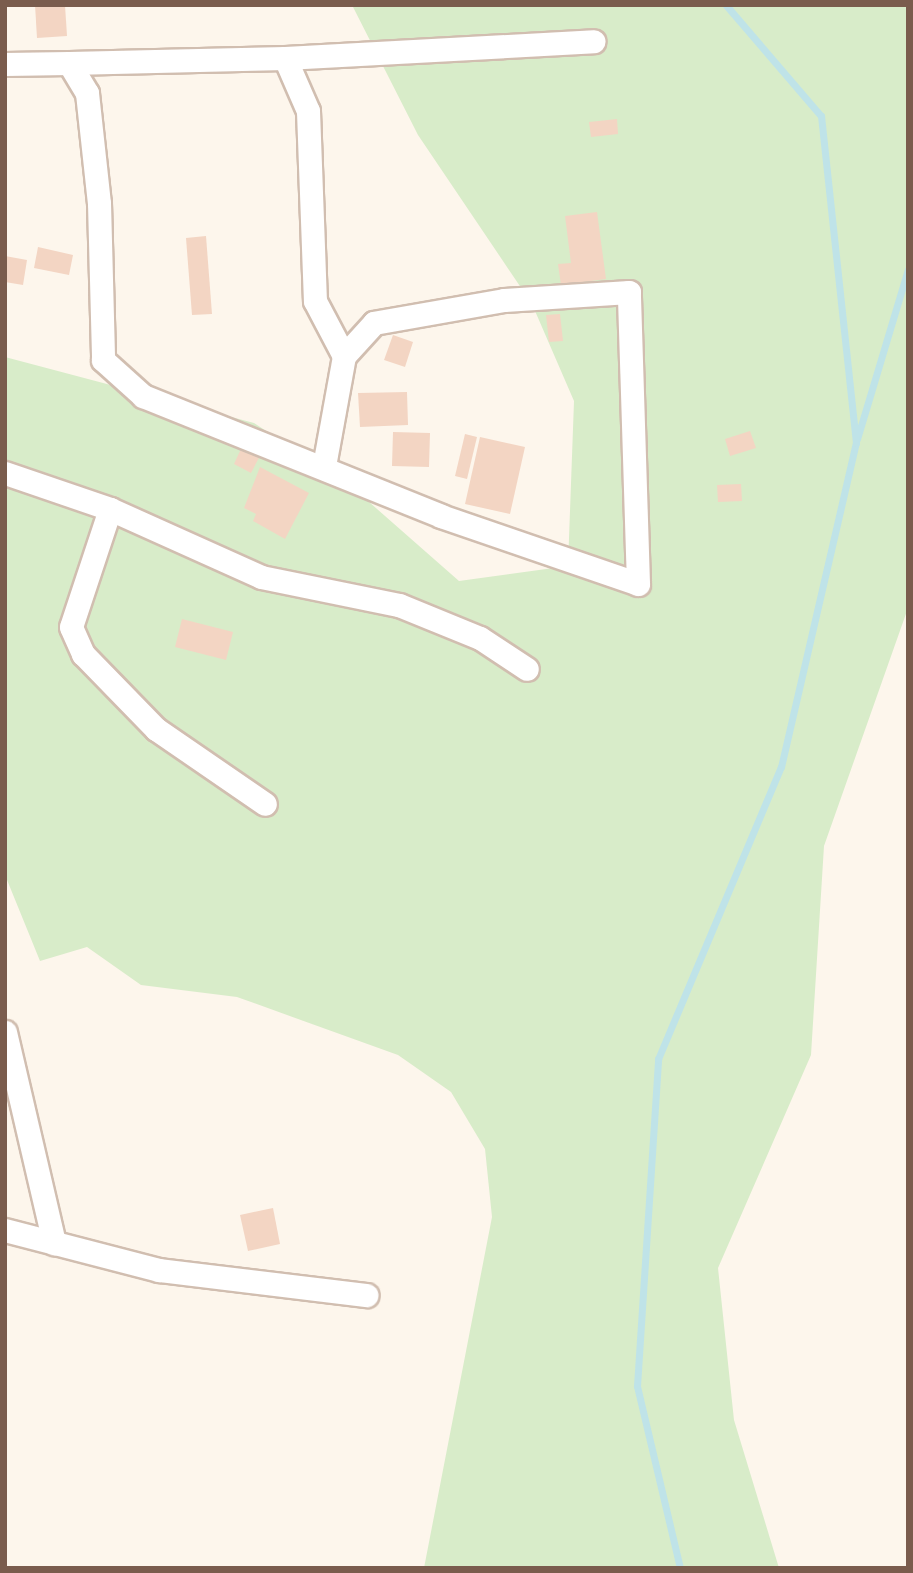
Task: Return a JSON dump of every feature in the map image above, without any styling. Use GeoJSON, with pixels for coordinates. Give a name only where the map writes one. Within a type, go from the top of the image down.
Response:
{"type":"FeatureCollection","features":[{"type":"Feature","properties":{"kind":"street"},"geometry":{"type":"LineString","coordinates":[[5,64],[285,58],[594,41]]}},
{"type":"Feature","properties":{"kind":"street"},"geometry":{"type":"LineString","coordinates":[[285,58],[308,111],[315,301],[344,356]]}},
{"type":"Feature","properties":{"kind":"street"},"geometry":{"type":"LineString","coordinates":[[69,63],[87,93],[99,203],[103,360],[143,397],[324,466],[441,516],[638,584],[629,292],[505,300],[374,323],[344,356],[324,466]]}},
{"type":"Feature","properties":{"kind":"street"},"geometry":{"type":"LineString","coordinates":[[5,473],[110,509],[261,577],[399,606],[480,638],[527,669]]}},
{"type":"Feature","properties":{"kind":"street"},"geometry":{"type":"LineString","coordinates":[[110,509],[71,627],[83,654],[156,729],[265,804]]}},
{"type":"Feature","properties":{"kind":"street"},"geometry":{"type":"LineString","coordinates":[[5,1032],[54,1243]]}},
{"type":"Feature","properties":{"kind":"street"},"geometry":{"type":"LineString","coordinates":[[5,1230],[159,1270],[366,1295]]}},
{"type":"Feature","properties":{"kind":"green space"},"geometry":{"type":"Polygon","coordinates":[[[352,5],[908,5],[908,608],[824,846],[811,1055],[718,1268],[734,1420],[779,1568],[424,1568],[492,1217],[485,1149],[451,1092],[398,1055],[237,997],[141,985],[87,947],[40,961],[5,875],[5,357],[254,423],[352,487],[459,581],[568,566],[574,401],[532,304],[418,135],[352,5]]]}},
{"type":"Feature","properties":{"kind":"building"},"geometry":{"type":"Polygon","coordinates":[[[35,5],[65,5],[67,36],[37,38],[35,5]]]}},
{"type":"Feature","properties":{"kind":"building"},"geometry":{"type":"Polygon","coordinates":[[[617,119],[618,134],[591,137],[589,122],[617,119]]]}},
{"type":"Feature","properties":{"kind":"building"},"geometry":{"type":"Polygon","coordinates":[[[597,212],[606,279],[561,285],[558,264],[571,263],[565,216],[597,212]]]}},
{"type":"Feature","properties":{"kind":"building"},"geometry":{"type":"Polygon","coordinates":[[[206,236],[212,314],[192,315],[186,238],[206,236]]]}},
{"type":"Feature","properties":{"kind":"building"},"geometry":{"type":"Polygon","coordinates":[[[38,247],[73,255],[69,275],[34,268],[38,247]]]}},
{"type":"Feature","properties":{"kind":"building"},"geometry":{"type":"Polygon","coordinates":[[[5,256],[27,260],[23,285],[5,282],[5,256]]]}},
{"type":"Feature","properties":{"kind":"building"},"geometry":{"type":"Polygon","coordinates":[[[560,314],[563,341],[549,342],[546,315],[560,314]]]}},
{"type":"Feature","properties":{"kind":"building"},"geometry":{"type":"Polygon","coordinates":[[[393,335],[413,342],[405,367],[384,360],[393,335]]]}},
{"type":"Feature","properties":{"kind":"building"},"geometry":{"type":"Polygon","coordinates":[[[407,392],[408,425],[360,427],[358,393],[407,392]]]}},
{"type":"Feature","properties":{"kind":"building"},"geometry":{"type":"Polygon","coordinates":[[[750,431],[756,448],[730,456],[725,439],[750,431]]]}},
{"type":"Feature","properties":{"kind":"building"},"geometry":{"type":"Polygon","coordinates":[[[393,432],[430,433],[429,467],[392,466],[393,432]]]}},
{"type":"Feature","properties":{"kind":"building"},"geometry":{"type":"Polygon","coordinates":[[[465,434],[477,437],[467,479],[455,476],[465,434]]]}},
{"type":"Feature","properties":{"kind":"building"},"geometry":{"type":"Polygon","coordinates":[[[480,437],[525,447],[510,514],[465,504],[480,437]]]}},
{"type":"Feature","properties":{"kind":"building"},"geometry":{"type":"Polygon","coordinates":[[[246,438],[263,450],[251,473],[234,464],[246,438]]]}},
{"type":"Feature","properties":{"kind":"building"},"geometry":{"type":"Polygon","coordinates":[[[260,467],[309,493],[285,539],[253,521],[256,514],[244,508],[260,467]]]}},
{"type":"Feature","properties":{"kind":"building"},"geometry":{"type":"Polygon","coordinates":[[[741,484],[742,501],[718,502],[717,485],[741,484]]]}},
{"type":"Feature","properties":{"kind":"building"},"geometry":{"type":"Polygon","coordinates":[[[182,619],[233,632],[226,660],[175,647],[182,619]]]}},
{"type":"Feature","properties":{"kind":"building"},"geometry":{"type":"Polygon","coordinates":[[[273,1208],[280,1244],[248,1251],[240,1215],[273,1208]]]}},
{"type":"Feature","properties":{"kind":"waterway"},"geometry":{"type":"LineString","coordinates":[[680,1568],[637,1386],[658,1059],[781,767],[856,443],[821,116],[726,5]]}},
{"type":"Feature","properties":{"kind":"waterway"},"geometry":{"type":"LineString","coordinates":[[857,439],[908,269]]}}]}
